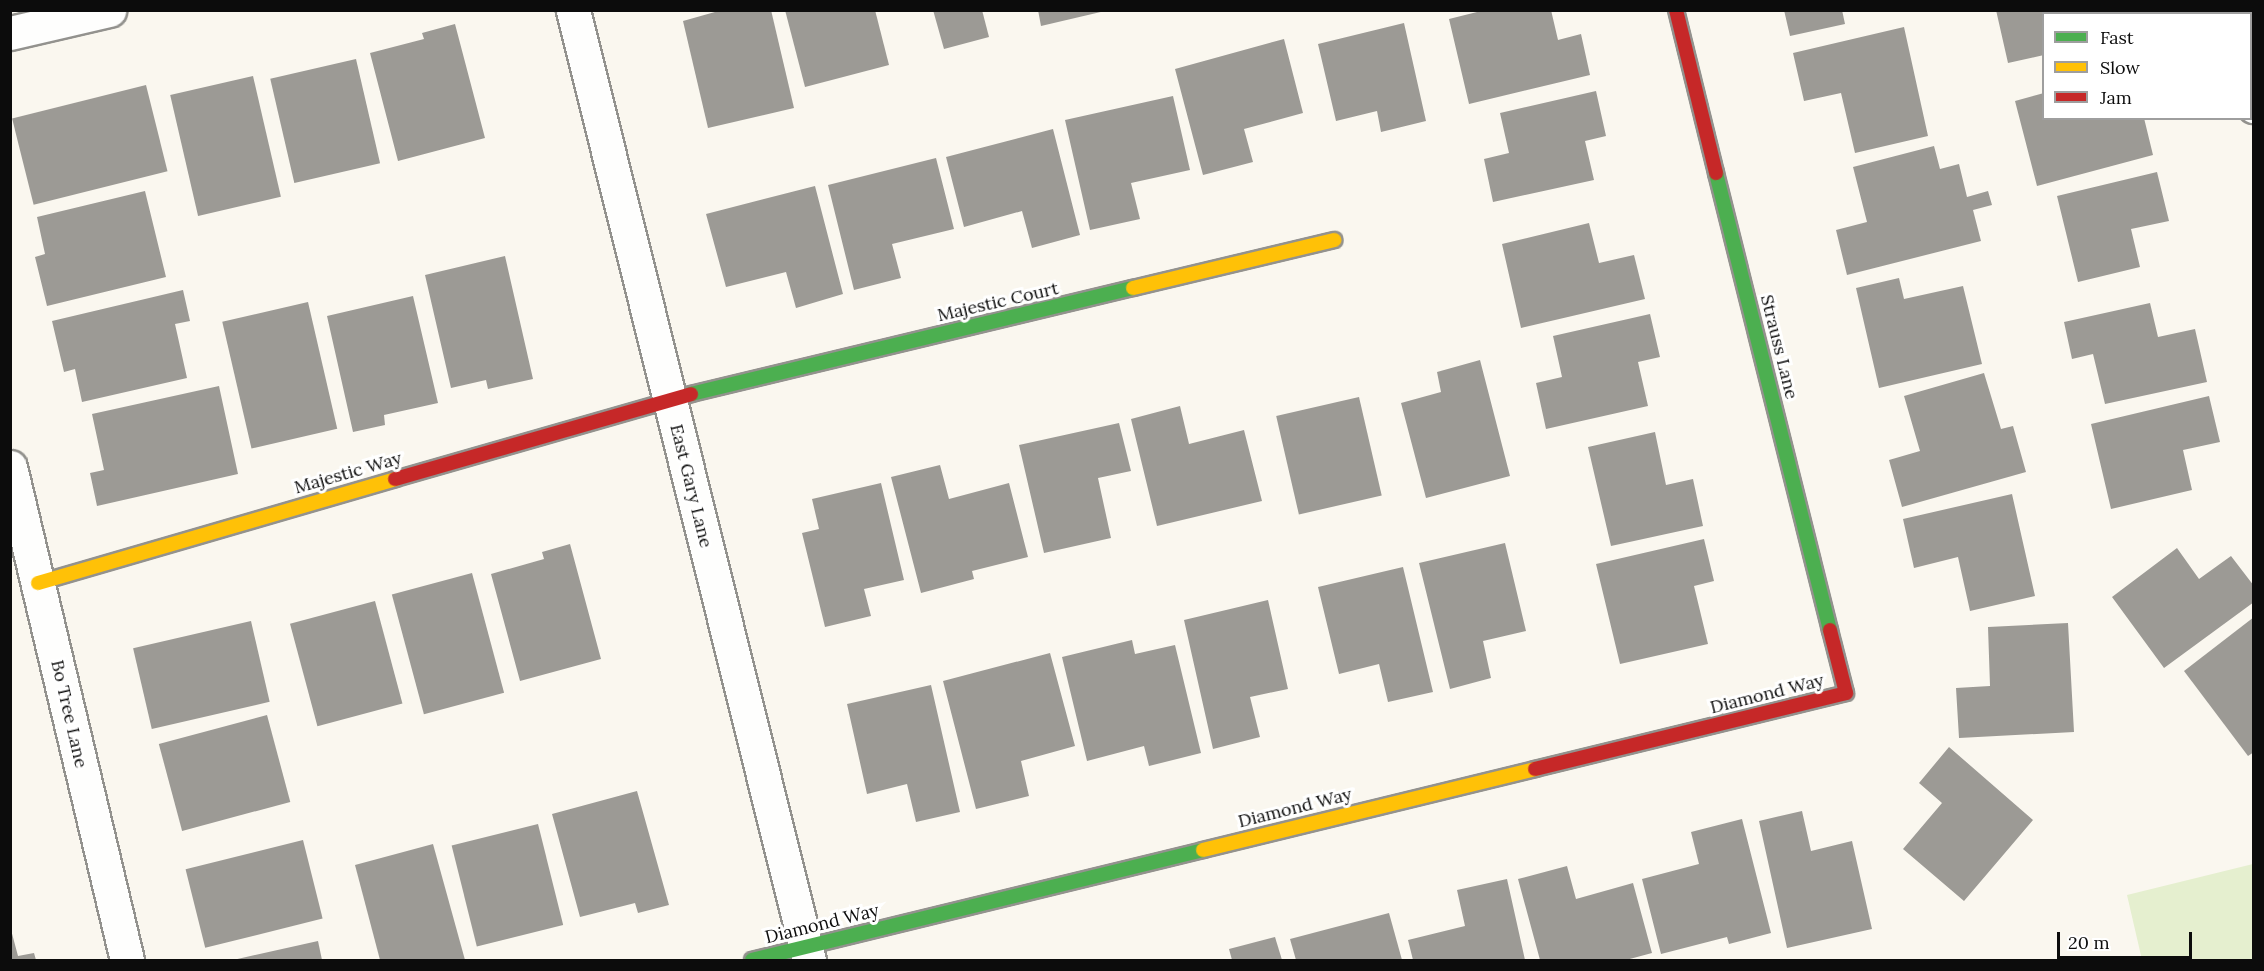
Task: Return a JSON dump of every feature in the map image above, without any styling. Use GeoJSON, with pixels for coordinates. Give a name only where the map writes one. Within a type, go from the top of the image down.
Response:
{"type":"FeatureCollection","features":[{"type":"Feature","properties":{"kind":"street"},"geometry":{"type":"LineString","coordinates":[[10,33],[109,10]]}},
{"type":"Feature","properties":{"kind":"street","name":"East Gary Lane"},"geometry":{"type":"LineString","coordinates":[[573,10],[807,953]]}},
{"type":"Feature","properties":{"kind":"street","name":"Strauss Lane"},"geometry":{"type":"LineString","coordinates":[[1676,10],[1846,693]]}},
{"type":"Feature","properties":{"kind":"street","name":"Majestic Court"},"geometry":{"type":"LineString","coordinates":[[669,399],[1334,240]]}},
{"type":"Feature","properties":{"kind":"street","name":"Majestic Way"},"geometry":{"type":"LineString","coordinates":[[38,583],[669,399]]}},
{"type":"Feature","properties":{"kind":"street","name":"Bo Tree Lane"},"geometry":{"type":"LineString","coordinates":[[10,467],[127,960]]}},
{"type":"Feature","properties":{"kind":"street","name":"Diamond Way"},"geometry":{"type":"LineString","coordinates":[[752,960],[807,953],[1846,693]]}},
{"type":"Feature","properties":{"kind":"green space"},"geometry":{"type":"Polygon","coordinates":[[[2253,864],[2253,960],[2142,960],[2127,895],[2253,864]]]}},
{"type":"Feature","properties":{"kind":"building"},"geometry":{"type":"Polygon","coordinates":[[[722,10],[771,10],[794,108],[708,128],[683,21],[722,10]]]}},
{"type":"Feature","properties":{"kind":"building"},"geometry":{"type":"Polygon","coordinates":[[[785,10],[875,10],[889,65],[805,87],[785,10]]]}},
{"type":"Feature","properties":{"kind":"building"},"geometry":{"type":"Polygon","coordinates":[[[933,10],[982,10],[989,37],[944,49],[933,10]]]}},
{"type":"Feature","properties":{"kind":"building"},"geometry":{"type":"Polygon","coordinates":[[[1038,10],[1104,10],[1105,11],[1041,26],[1038,10]]]}},
{"type":"Feature","properties":{"kind":"building"},"geometry":{"type":"Polygon","coordinates":[[[1485,10],[1551,10],[1558,40],[1581,34],[1590,75],[1469,104],[1449,19],[1485,10]]]}},
{"type":"Feature","properties":{"kind":"building"},"geometry":{"type":"Polygon","coordinates":[[[1784,10],[1842,10],[1845,24],[1790,36],[1784,10]]]}},
{"type":"Feature","properties":{"kind":"building"},"geometry":{"type":"Polygon","coordinates":[[[1996,10],[2082,10],[2082,12],[2042,12],[2042,55],[2008,63],[1996,10]]]}},
{"type":"Feature","properties":{"kind":"building"},"geometry":{"type":"Polygon","coordinates":[[[1404,23],[1426,121],[1381,132],[1377,111],[1336,121],[1318,44],[1404,23]]]}},
{"type":"Feature","properties":{"kind":"building"},"geometry":{"type":"Polygon","coordinates":[[[455,24],[485,138],[398,161],[370,53],[424,39],[422,33],[455,24]]]}},
{"type":"Feature","properties":{"kind":"building"},"geometry":{"type":"Polygon","coordinates":[[[1904,27],[1928,136],[1855,153],[1841,93],[1804,101],[1793,53],[1904,27]]]}},
{"type":"Feature","properties":{"kind":"building"},"geometry":{"type":"Polygon","coordinates":[[[1284,39],[1303,113],[1244,129],[1253,162],[1203,175],[1175,69],[1284,39]]]}},
{"type":"Feature","properties":{"kind":"building"},"geometry":{"type":"Polygon","coordinates":[[[356,59],[380,163],[294,183],[270,79],[356,59]]]}},
{"type":"Feature","properties":{"kind":"building"},"geometry":{"type":"Polygon","coordinates":[[[253,76],[281,197],[198,216],[170,95],[253,76]]]}},
{"type":"Feature","properties":{"kind":"building"},"geometry":{"type":"Polygon","coordinates":[[[146,85],[168,171],[34,205],[12,118],[146,85]]]}},
{"type":"Feature","properties":{"kind":"building"},"geometry":{"type":"Polygon","coordinates":[[[1596,91],[1606,136],[1585,141],[1594,180],[1493,202],[1484,159],[1509,153],[1500,113],[1596,91]]]}},
{"type":"Feature","properties":{"kind":"building"},"geometry":{"type":"Polygon","coordinates":[[[2042,94],[2042,120],[2144,120],[2153,155],[2037,186],[2015,101],[2042,94]]]}},
{"type":"Feature","properties":{"kind":"building"},"geometry":{"type":"Polygon","coordinates":[[[1173,96],[1190,170],[1131,183],[1140,219],[1090,230],[1065,120],[1173,96]]]}},
{"type":"Feature","properties":{"kind":"building"},"geometry":{"type":"Polygon","coordinates":[[[1053,129],[1080,235],[1032,248],[1022,211],[964,227],[946,157],[1053,129]]]}},
{"type":"Feature","properties":{"kind":"building"},"geometry":{"type":"Polygon","coordinates":[[[1934,146],[1940,169],[1959,164],[1967,197],[1988,191],[1992,205],[1973,210],[1981,241],[1847,275],[1836,230],[1867,222],[1853,167],[1934,146]]]}},
{"type":"Feature","properties":{"kind":"building"},"geometry":{"type":"Polygon","coordinates":[[[936,158],[954,229],[892,244],[901,278],[854,290],[828,185],[936,158]]]}},
{"type":"Feature","properties":{"kind":"building"},"geometry":{"type":"Polygon","coordinates":[[[2157,172],[2169,221],[2131,229],[2140,267],[2078,282],[2057,196],[2157,172]]]}},
{"type":"Feature","properties":{"kind":"building"},"geometry":{"type":"Polygon","coordinates":[[[815,186],[843,294],[796,308],[786,272],[726,287],[706,214],[815,186]]]}},
{"type":"Feature","properties":{"kind":"building"},"geometry":{"type":"Polygon","coordinates":[[[145,191],[166,277],[47,306],[35,257],[45,254],[37,217],[145,191]]]}},
{"type":"Feature","properties":{"kind":"building"},"geometry":{"type":"Polygon","coordinates":[[[1589,223],[1599,263],[1634,255],[1645,299],[1521,328],[1502,244],[1589,223]]]}},
{"type":"Feature","properties":{"kind":"building"},"geometry":{"type":"Polygon","coordinates":[[[505,256],[533,379],[488,389],[486,380],[451,388],[425,275],[505,256]]]}},
{"type":"Feature","properties":{"kind":"building"},"geometry":{"type":"Polygon","coordinates":[[[1899,278],[1904,299],[1963,286],[1982,364],[1879,388],[1856,288],[1899,278]]]}},
{"type":"Feature","properties":{"kind":"building"},"geometry":{"type":"Polygon","coordinates":[[[183,290],[190,321],[175,324],[187,378],[82,402],[75,369],[64,372],[52,321],[183,290]]]}},
{"type":"Feature","properties":{"kind":"building"},"geometry":{"type":"Polygon","coordinates":[[[413,296],[438,403],[384,415],[385,425],[353,432],[327,316],[413,296]]]}},
{"type":"Feature","properties":{"kind":"building"},"geometry":{"type":"Polygon","coordinates":[[[308,302],[337,429],[251,448],[222,322],[308,302]]]}},
{"type":"Feature","properties":{"kind":"building"},"geometry":{"type":"Polygon","coordinates":[[[2150,303],[2158,337],[2195,329],[2207,382],[2105,404],[2093,354],[2072,359],[2064,322],[2150,303]]]}},
{"type":"Feature","properties":{"kind":"building"},"geometry":{"type":"Polygon","coordinates":[[[1650,314],[1660,357],[1638,362],[1648,406],[1546,429],[1536,383],[1562,377],[1553,336],[1650,314]]]}},
{"type":"Feature","properties":{"kind":"building"},"geometry":{"type":"Polygon","coordinates":[[[1480,360],[1510,476],[1426,498],[1401,403],[1441,392],[1437,372],[1480,360]]]}},
{"type":"Feature","properties":{"kind":"building"},"geometry":{"type":"Polygon","coordinates":[[[1984,373],[2001,429],[2013,426],[2026,472],[1902,507],[1889,460],[1920,451],[1904,396],[1984,373]]]}},
{"type":"Feature","properties":{"kind":"building"},"geometry":{"type":"Polygon","coordinates":[[[219,386],[238,474],[97,506],[90,473],[104,470],[92,414],[219,386]]]}},
{"type":"Feature","properties":{"kind":"building"},"geometry":{"type":"Polygon","coordinates":[[[2209,396],[2220,442],[2183,450],[2192,490],[2111,509],[2091,424],[2209,396]]]}},
{"type":"Feature","properties":{"kind":"building"},"geometry":{"type":"Polygon","coordinates":[[[1359,397],[1382,495],[1299,515],[1276,416],[1359,397]]]}},
{"type":"Feature","properties":{"kind":"building"},"geometry":{"type":"Polygon","coordinates":[[[1180,406],[1189,444],[1244,430],[1262,501],[1157,526],[1131,419],[1180,406]]]}},
{"type":"Feature","properties":{"kind":"building"},"geometry":{"type":"Polygon","coordinates":[[[1119,423],[1131,471],[1098,478],[1111,538],[1044,553],[1019,445],[1119,423]]]}},
{"type":"Feature","properties":{"kind":"building"},"geometry":{"type":"Polygon","coordinates":[[[1655,432],[1666,485],[1693,479],[1703,526],[1611,546],[1588,447],[1655,432]]]}},
{"type":"Feature","properties":{"kind":"building"},"geometry":{"type":"Polygon","coordinates":[[[940,465],[949,499],[1009,483],[1028,557],[972,571],[974,579],[921,593],[891,477],[940,465]]]}},
{"type":"Feature","properties":{"kind":"building"},"geometry":{"type":"Polygon","coordinates":[[[881,483],[904,580],[864,589],[871,616],[825,627],[802,533],[819,529],[812,499],[881,483]]]}},
{"type":"Feature","properties":{"kind":"building"},"geometry":{"type":"Polygon","coordinates":[[[2012,494],[2035,596],[1970,611],[1958,557],[1914,568],[1903,519],[2012,494]]]}},
{"type":"Feature","properties":{"kind":"building"},"geometry":{"type":"Polygon","coordinates":[[[1704,539],[1714,581],[1694,586],[1708,644],[1620,664],[1596,564],[1704,539]]]}},
{"type":"Feature","properties":{"kind":"building"},"geometry":{"type":"Polygon","coordinates":[[[1505,543],[1526,631],[1483,641],[1491,678],[1450,689],[1419,563],[1505,543]]]}},
{"type":"Feature","properties":{"kind":"building"},"geometry":{"type":"Polygon","coordinates":[[[570,544],[601,659],[520,681],[491,574],[544,559],[542,552],[570,544]]]}},
{"type":"Feature","properties":{"kind":"building"},"geometry":{"type":"Polygon","coordinates":[[[2177,548],[2199,579],[2231,556],[2254,586],[2254,602],[2164,668],[2112,597],[2177,548]]]}},
{"type":"Feature","properties":{"kind":"building"},"geometry":{"type":"Polygon","coordinates":[[[1403,567],[1433,692],[1388,702],[1379,664],[1339,674],[1318,587],[1403,567]]]}},
{"type":"Feature","properties":{"kind":"building"},"geometry":{"type":"Polygon","coordinates":[[[472,573],[504,693],[424,714],[392,594],[472,573]]]}},
{"type":"Feature","properties":{"kind":"building"},"geometry":{"type":"Polygon","coordinates":[[[1268,600],[1288,689],[1250,697],[1260,737],[1213,749],[1184,620],[1268,600]]]}},
{"type":"Feature","properties":{"kind":"building"},"geometry":{"type":"Polygon","coordinates":[[[375,601],[402,703],[317,726],[290,624],[375,601]]]}},
{"type":"Feature","properties":{"kind":"building"},"geometry":{"type":"Polygon","coordinates":[[[2254,617],[2254,752],[2248,756],[2184,671],[2254,617]]]}},
{"type":"Feature","properties":{"kind":"building"},"geometry":{"type":"Polygon","coordinates":[[[251,621],[270,702],[152,729],[133,648],[251,621]]]}},
{"type":"Feature","properties":{"kind":"building"},"geometry":{"type":"Polygon","coordinates":[[[2068,623],[2074,732],[1959,738],[1956,688],[1990,686],[1988,627],[2068,623]]]}},
{"type":"Feature","properties":{"kind":"building"},"geometry":{"type":"Polygon","coordinates":[[[1132,640],[1135,654],[1175,645],[1201,753],[1149,766],[1144,746],[1087,761],[1062,657],[1132,640]]]}},
{"type":"Feature","properties":{"kind":"building"},"geometry":{"type":"Polygon","coordinates":[[[1050,653],[1075,746],[1021,761],[1029,796],[976,809],[943,681],[1050,653]]]}},
{"type":"Feature","properties":{"kind":"building"},"geometry":{"type":"Polygon","coordinates":[[[931,685],[960,812],[916,822],[907,784],[867,794],[847,704],[931,685]]]}},
{"type":"Feature","properties":{"kind":"building"},"geometry":{"type":"Polygon","coordinates":[[[267,715],[290,802],[182,831],[159,744],[267,715]]]}},
{"type":"Feature","properties":{"kind":"building"},"geometry":{"type":"Polygon","coordinates":[[[1949,747],[2033,820],[1964,901],[1903,849],[1942,803],[1919,783],[1949,747]]]}},
{"type":"Feature","properties":{"kind":"building"},"geometry":{"type":"Polygon","coordinates":[[[637,791],[669,905],[638,913],[635,903],[580,917],[552,814],[637,791]]]}},
{"type":"Feature","properties":{"kind":"building"},"geometry":{"type":"Polygon","coordinates":[[[1802,811],[1811,851],[1852,841],[1872,929],[1787,948],[1759,821],[1802,811]]]}},
{"type":"Feature","properties":{"kind":"building"},"geometry":{"type":"Polygon","coordinates":[[[1742,819],[1771,933],[1729,944],[1727,937],[1661,954],[1642,879],[1699,864],[1691,832],[1742,819]]]}},
{"type":"Feature","properties":{"kind":"building"},"geometry":{"type":"Polygon","coordinates":[[[538,824],[563,925],[477,946],[452,846],[538,824]]]}},
{"type":"Feature","properties":{"kind":"building"},"geometry":{"type":"Polygon","coordinates":[[[303,840],[323,919],[205,948],[186,869],[303,840]]]}},
{"type":"Feature","properties":{"kind":"building"},"geometry":{"type":"Polygon","coordinates":[[[433,844],[465,960],[380,960],[355,865],[433,844]]]}},
{"type":"Feature","properties":{"kind":"building"},"geometry":{"type":"Polygon","coordinates":[[[1567,866],[1576,899],[1633,883],[1652,953],[1626,960],[1540,960],[1518,879],[1567,866]]]}},
{"type":"Feature","properties":{"kind":"building"},"geometry":{"type":"Polygon","coordinates":[[[1507,879],[1525,960],[1413,960],[1408,940],[1465,926],[1457,890],[1507,879]]]}},
{"type":"Feature","properties":{"kind":"building"},"geometry":{"type":"Polygon","coordinates":[[[1389,913],[1402,960],[1296,960],[1290,939],[1389,913]]]}},
{"type":"Feature","properties":{"kind":"building"},"geometry":{"type":"Polygon","coordinates":[[[10,926],[18,956],[34,953],[36,960],[10,960],[10,926]]]}},
{"type":"Feature","properties":{"kind":"building"},"geometry":{"type":"Polygon","coordinates":[[[1275,937],[1282,960],[1232,960],[1229,949],[1275,937]]]}},
{"type":"Feature","properties":{"kind":"building"},"geometry":{"type":"Polygon","coordinates":[[[318,941],[322,960],[233,960],[318,941]]]}},
{"type":"Feature","properties":{"kind":"traffic: fast"},"geometry":{"type":"LineString","coordinates":[[1716,173],[1830,630]]}},
{"type":"Feature","properties":{"kind":"traffic: fast"},"geometry":{"type":"LineString","coordinates":[[691,394],[1133,288]]}},
{"type":"Feature","properties":{"kind":"traffic: fast"},"geometry":{"type":"LineString","coordinates":[[752,960],[1203,850]]}},
{"type":"Feature","properties":{"kind":"traffic: slow"},"geometry":{"type":"LineString","coordinates":[[1133,288],[1334,240]]}},
{"type":"Feature","properties":{"kind":"traffic: slow"},"geometry":{"type":"LineString","coordinates":[[38,583],[395,479]]}},
{"type":"Feature","properties":{"kind":"traffic: slow"},"geometry":{"type":"LineString","coordinates":[[1203,850],[1535,769]]}},
{"type":"Feature","properties":{"kind":"traffic: jam"},"geometry":{"type":"LineString","coordinates":[[1676,10],[1716,173]]}},
{"type":"Feature","properties":{"kind":"traffic: jam"},"geometry":{"type":"LineString","coordinates":[[395,479],[691,394]]}},
{"type":"Feature","properties":{"kind":"traffic: jam"},"geometry":{"type":"LineString","coordinates":[[1535,769],[1846,693],[1830,630]]}}]}
